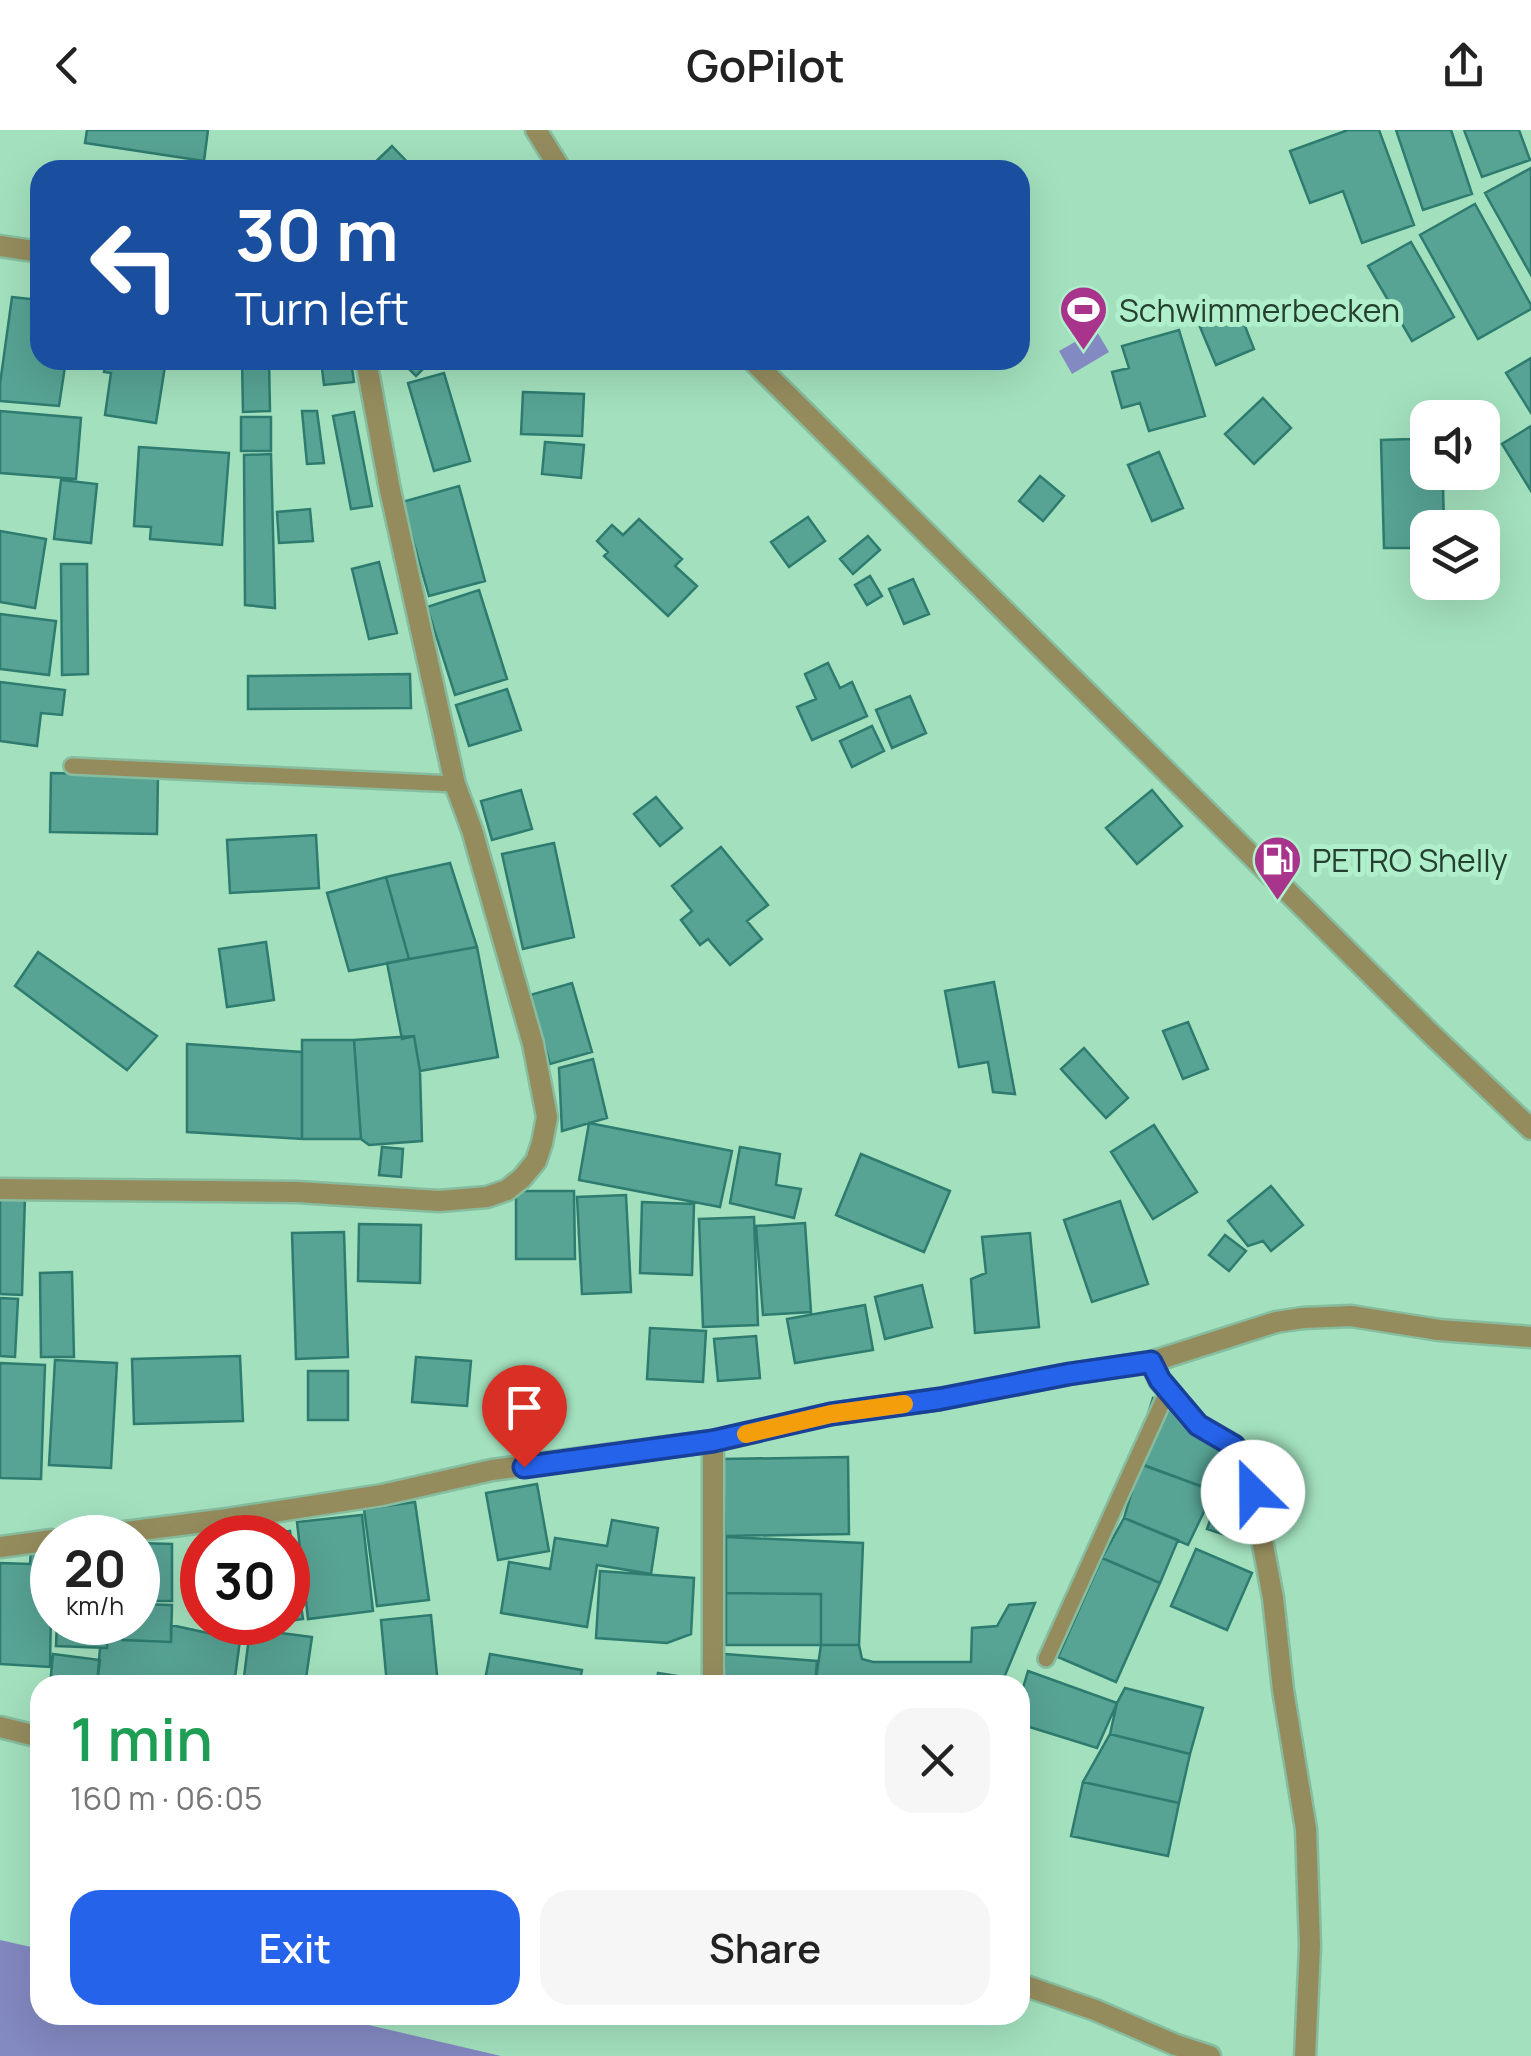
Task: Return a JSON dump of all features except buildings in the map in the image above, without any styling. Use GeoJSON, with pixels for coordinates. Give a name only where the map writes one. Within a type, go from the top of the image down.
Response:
{"type":"FeatureCollection","features":[{"type":"Feature","properties":{"kind":"street"},"geometry":{"type":"LineString","coordinates":[[536,130],[550,160]]}},
{"type":"Feature","properties":{"kind":"street"},"geometry":{"type":"LineString","coordinates":[[0,246],[30,250]]}},
{"type":"Feature","properties":{"kind":"street"},"geometry":{"type":"LineString","coordinates":[[0,1189],[297,1192],[439,1201],[487,1197],[507,1190],[536,1161],[546,1117],[532,1044],[472,830],[455,784],[390,490],[368,370]]}},
{"type":"Feature","properties":{"kind":"street"},"geometry":{"type":"LineString","coordinates":[[762,370],[1531,1129]]}},
{"type":"Feature","properties":{"kind":"street"},"geometry":{"type":"LineString","coordinates":[[160,1527],[382,1495],[492,1470],[713,1441],[831,1414],[1151,1362],[1276,1322],[1304,1318],[1351,1316],[1439,1330],[1531,1337]]}},
{"type":"Feature","properties":{"kind":"street"},"geometry":{"type":"LineString","coordinates":[[1151,1362],[1160,1380],[1198,1425],[1234,1446],[1242,1456],[1253,1492],[1273,1598],[1283,1690],[1306,1829],[1310,1946],[1305,2056]]}},
{"type":"Feature","properties":{"kind":"street"},"geometry":{"type":"LineString","coordinates":[[712,1675],[713,1441]]}},
{"type":"Feature","properties":{"kind":"street"},"geometry":{"type":"LineString","coordinates":[[0,1547],[30,1543]]}},
{"type":"Feature","properties":{"kind":"street"},"geometry":{"type":"LineString","coordinates":[[0,1727],[30,1734]]}},
{"type":"Feature","properties":{"kind":"street"},"geometry":{"type":"LineString","coordinates":[[1030,1987],[1210,2056]]}},
{"type":"Feature","properties":{"kind":"lane"},"geometry":{"type":"LineString","coordinates":[[72,766],[455,784]]}},
{"type":"Feature","properties":{"kind":"lane"},"geometry":{"type":"LineString","coordinates":[[1046,1658],[1168,1390]]}},
{"type":"Feature","properties":{"kind":"water","name":"Schwimmerbecken"},"geometry":{"type":"Polygon","coordinates":[[[1096,330],[1109,352],[1072,374],[1059,351],[1096,330]]]}},
{"type":"Feature","properties":{"kind":"water"},"geometry":{"type":"Polygon","coordinates":[[[0,1940],[30,1947],[30,2025],[369,2025],[501,2056],[0,2056],[0,1940]]]}},
{"type":"Feature","properties":{"kind":"slow traffic"},"geometry":{"type":"LineString","coordinates":[[746,1434],[831,1414],[904,1404]]}},
{"type":"Feature","properties":{"kind":"place","name":"Schwimmerbecken"},"geometry":{"type":"Point","coordinates":[1084,352]}},
{"type":"Feature","properties":{"kind":"place","name":"PETRO Shelly"},"geometry":{"type":"Point","coordinates":[1277,902]}},
{"type":"Feature","properties":{"kind":"route"},"geometry":{"type":"LineString","coordinates":[[524,1467],[713,1441],[831,1414],[1151,1362],[1160,1380],[1198,1425],[1234,1446],[1242,1456],[1253,1492]]}}]}
